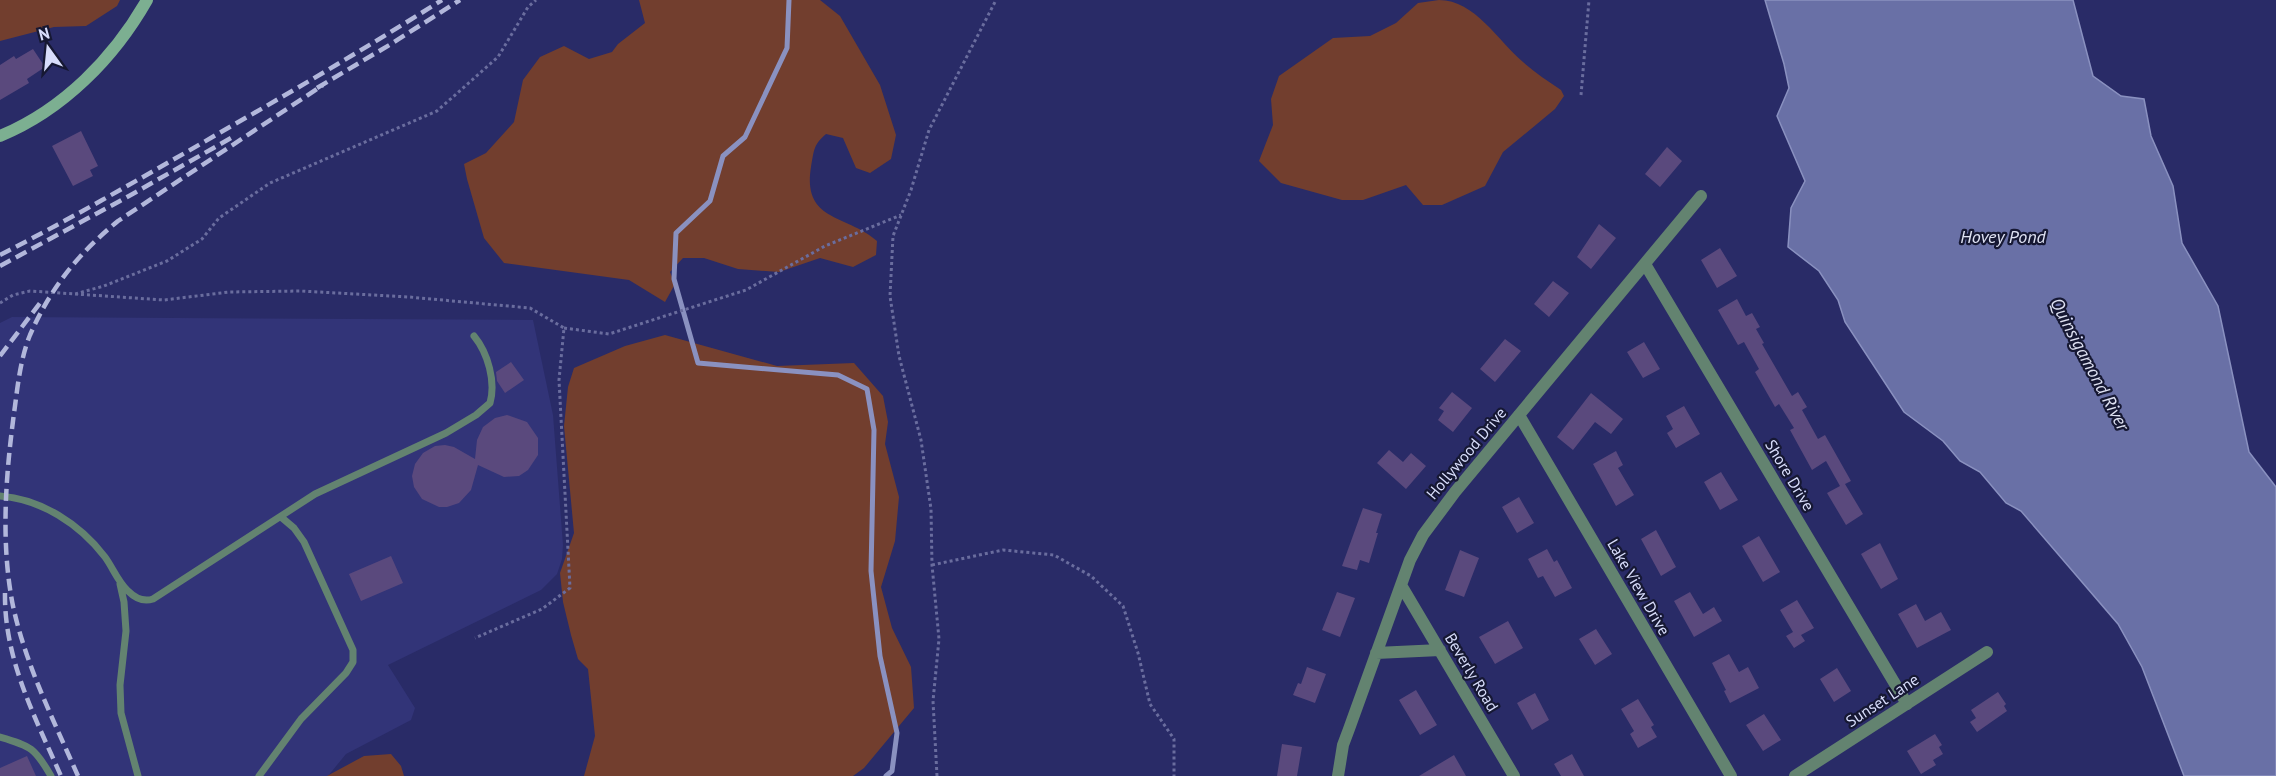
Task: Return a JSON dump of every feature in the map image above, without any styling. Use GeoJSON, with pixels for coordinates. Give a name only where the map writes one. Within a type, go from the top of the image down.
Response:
{"type":"FeatureCollection","features":[{"type":"Feature","properties":{"kind":"street"},"geometry":{"type":"LineString","coordinates":[[0,136],[45,112],[94,70],[121,41],[147,0]]}},
{"type":"Feature","properties":{"kind":"street","name":"Hollywood Drive"},"geometry":{"type":"LineString","coordinates":[[1338,776],[1343,745],[1416,546],[1430,525],[1519,415],[1701,196]]}},
{"type":"Feature","properties":{"kind":"street","name":"Shore Drive"},"geometry":{"type":"LineString","coordinates":[[1645,264],[1907,704]]}},
{"type":"Feature","properties":{"kind":"street","name":"Lake View Drive"},"geometry":{"type":"LineString","coordinates":[[1519,415],[1731,776]]}},
{"type":"Feature","properties":{"kind":"street","name":"Beverly Road"},"geometry":{"type":"LineString","coordinates":[[1401,585],[1514,776]]}},
{"type":"Feature","properties":{"kind":"street"},"geometry":{"type":"LineString","coordinates":[[1376,654],[1440,651]]}},
{"type":"Feature","properties":{"kind":"street","name":"Sunset Lane"},"geometry":{"type":"LineString","coordinates":[[1795,776],[1987,652]]}},
{"type":"Feature","properties":{"kind":"lane"},"geometry":{"type":"LineString","coordinates":[[0,496],[35,503],[70,524],[100,552],[119,580],[134,596],[147,601],[153,599],[326,487],[446,433],[476,415],[490,403],[493,387],[487,360],[481,344],[474,336]]}},
{"type":"Feature","properties":{"kind":"lane"},"geometry":{"type":"LineString","coordinates":[[259,776],[301,719],[346,673],[353,662],[353,650],[304,542],[294,528],[281,517]]}},
{"type":"Feature","properties":{"kind":"lane"},"geometry":{"type":"LineString","coordinates":[[119,580],[124,602],[126,631],[120,685],[120,713],[138,776]]}},
{"type":"Feature","properties":{"kind":"lane"},"geometry":{"type":"LineString","coordinates":[[0,737],[32,749],[40,756],[51,776]]}},
{"type":"Feature","properties":{"kind":"path"},"geometry":{"type":"LineString","coordinates":[[75,294],[104,286],[167,261],[202,239],[219,218],[270,183],[436,111],[498,57],[528,8],[536,0]]}},
{"type":"Feature","properties":{"kind":"path"},"geometry":{"type":"LineString","coordinates":[[937,776],[933,701],[939,639],[932,565],[931,509],[921,440],[899,356],[890,296],[893,236],[930,129],[996,0]]}},
{"type":"Feature","properties":{"kind":"path"},"geometry":{"type":"LineString","coordinates":[[1581,95],[1589,0]]}},
{"type":"Feature","properties":{"kind":"path"},"geometry":{"type":"LineString","coordinates":[[0,303],[13,295],[30,291],[164,300],[229,292],[300,291],[409,297],[530,308],[564,328],[609,334],[746,290],[825,246],[901,215]]}},
{"type":"Feature","properties":{"kind":"path"},"geometry":{"type":"LineString","coordinates":[[475,638],[542,609],[570,588],[559,380],[564,328]]}},
{"type":"Feature","properties":{"kind":"path"},"geometry":{"type":"LineString","coordinates":[[932,565],[1003,550],[1053,555],[1091,576],[1123,606],[1138,653],[1150,704],[1174,739],[1174,776]]}},
{"type":"Feature","properties":{"kind":"shaded area"},"geometry":{"type":"Polygon","coordinates":[[[0,0],[120,0],[117,6],[86,26],[54,27],[0,41],[0,0]]]}},
{"type":"Feature","properties":{"kind":"shaded area"},"geometry":{"type":"Polygon","coordinates":[[[639,0],[820,0],[840,16],[880,85],[896,135],[891,159],[870,173],[856,168],[843,138],[826,134],[815,149],[810,185],[813,198],[820,207],[877,241],[876,255],[853,267],[820,258],[779,272],[738,269],[704,258],[683,258],[670,272],[675,284],[665,302],[629,280],[504,263],[484,238],[464,164],[486,153],[514,122],[523,80],[540,57],[564,46],[589,59],[612,52],[618,44],[645,23],[639,0]]]}},
{"type":"Feature","properties":{"kind":"shaded area"},"geometry":{"type":"Polygon","coordinates":[[[1439,0],[1452,2],[1475,14],[1523,62],[1561,90],[1564,96],[1555,109],[1503,152],[1485,186],[1442,205],[1423,205],[1406,185],[1363,200],[1342,200],[1281,183],[1259,161],[1273,125],[1271,99],[1279,76],[1333,38],[1370,36],[1396,23],[1418,3],[1439,0]]]}},
{"type":"Feature","properties":{"kind":"shaded area"},"geometry":{"type":"Polygon","coordinates":[[[12,317],[533,320],[553,415],[563,545],[562,559],[557,574],[541,590],[388,665],[415,708],[411,720],[346,754],[328,776],[0,776],[0,323],[12,317]]]}},
{"type":"Feature","properties":{"kind":"shaded area"},"geometry":{"type":"Polygon","coordinates":[[[665,335],[777,366],[854,363],[883,396],[888,422],[885,444],[899,497],[895,541],[881,587],[892,628],[911,667],[914,708],[864,768],[853,776],[584,776],[595,736],[588,669],[578,659],[571,635],[563,602],[560,573],[574,533],[564,426],[568,387],[574,368],[625,346],[665,335]]]}},
{"type":"Feature","properties":{"kind":"shaded area"},"geometry":{"type":"Polygon","coordinates":[[[391,754],[401,766],[404,776],[327,776],[364,756],[391,754]]]}},
{"type":"Feature","properties":{"kind":"water","name":"Hovey Pond"},"geometry":{"type":"Polygon","coordinates":[[[1765,0],[2073,0],[2093,76],[2121,96],[2144,99],[2151,136],[2173,186],[2182,243],[2218,306],[2249,452],[2276,487],[2276,776],[2184,776],[2142,667],[2118,624],[2021,511],[2006,503],[1980,472],[1960,461],[1943,441],[1904,412],[1845,322],[1838,300],[1819,271],[1788,247],[1791,208],[1805,181],[1777,116],[1789,88],[1765,0]]]}},
{"type":"Feature","properties":{"kind":"building"},"geometry":{"type":"Polygon","coordinates":[[[33,49],[45,67],[27,79],[29,83],[0,100],[0,65],[14,56],[16,59],[33,49]]]}},
{"type":"Feature","properties":{"kind":"building"},"geometry":{"type":"Polygon","coordinates":[[[81,131],[98,166],[90,170],[93,176],[73,186],[52,146],[81,131]]]}},
{"type":"Feature","properties":{"kind":"building"},"geometry":{"type":"Polygon","coordinates":[[[1667,147],[1682,161],[1660,187],[1645,174],[1667,147]]]}},
{"type":"Feature","properties":{"kind":"building"},"geometry":{"type":"Polygon","coordinates":[[[1599,224],[1616,238],[1591,269],[1577,257],[1599,224]]]}},
{"type":"Feature","properties":{"kind":"building"},"geometry":{"type":"Polygon","coordinates":[[[1720,248],[1737,276],[1717,288],[1701,260],[1720,248]]]}},
{"type":"Feature","properties":{"kind":"building"},"geometry":{"type":"Polygon","coordinates":[[[1553,281],[1569,293],[1549,317],[1534,304],[1553,281]]]}},
{"type":"Feature","properties":{"kind":"building"},"geometry":{"type":"Polygon","coordinates":[[[1737,299],[1746,316],[1752,313],[1760,327],[1756,329],[1764,343],[1762,344],[1792,396],[1798,392],[1807,407],[1802,410],[1818,439],[1825,435],[1851,481],[1845,484],[1863,514],[1846,525],[1827,493],[1840,486],[1826,461],[1812,470],[1790,430],[1794,428],[1779,404],[1775,407],[1755,372],[1759,369],[1744,342],[1738,345],[1718,310],[1737,299]]]}},
{"type":"Feature","properties":{"kind":"building"},"geometry":{"type":"Polygon","coordinates":[[[1505,339],[1521,351],[1495,382],[1480,369],[1505,339]]]}},
{"type":"Feature","properties":{"kind":"building"},"geometry":{"type":"Polygon","coordinates":[[[1644,342],[1660,369],[1643,378],[1627,352],[1644,342]]]}},
{"type":"Feature","properties":{"kind":"building"},"geometry":{"type":"Polygon","coordinates":[[[511,362],[524,380],[505,393],[497,381],[496,372],[511,362]]]}},
{"type":"Feature","properties":{"kind":"building"},"geometry":{"type":"Polygon","coordinates":[[[1452,392],[1472,408],[1453,432],[1438,420],[1444,411],[1439,408],[1452,392]]]}},
{"type":"Feature","properties":{"kind":"building"},"geometry":{"type":"Polygon","coordinates":[[[1591,393],[1623,419],[1611,434],[1595,422],[1573,450],[1557,437],[1591,393]]]}},
{"type":"Feature","properties":{"kind":"building"},"geometry":{"type":"Polygon","coordinates":[[[1684,406],[1700,434],[1676,448],[1667,433],[1673,429],[1666,416],[1684,406]]]}},
{"type":"Feature","properties":{"kind":"building"},"geometry":{"type":"Polygon","coordinates":[[[507,415],[527,422],[538,438],[538,455],[528,470],[519,476],[504,477],[478,465],[471,490],[459,503],[439,507],[422,499],[414,487],[412,476],[415,464],[423,453],[435,446],[445,445],[454,447],[475,459],[477,440],[483,427],[495,418],[507,415]]]}},
{"type":"Feature","properties":{"kind":"building"},"geometry":{"type":"Polygon","coordinates":[[[1389,450],[1403,462],[1411,453],[1426,466],[1406,489],[1377,463],[1389,450]]]}},
{"type":"Feature","properties":{"kind":"building"},"geometry":{"type":"Polygon","coordinates":[[[1616,451],[1623,465],[1618,468],[1634,495],[1616,506],[1593,464],[1616,451]]]}},
{"type":"Feature","properties":{"kind":"building"},"geometry":{"type":"Polygon","coordinates":[[[1721,472],[1738,500],[1720,510],[1704,482],[1721,472]]]}},
{"type":"Feature","properties":{"kind":"building"},"geometry":{"type":"Polygon","coordinates":[[[1519,497],[1534,523],[1517,533],[1502,507],[1519,497]]]}},
{"type":"Feature","properties":{"kind":"building"},"geometry":{"type":"Polygon","coordinates":[[[1363,508],[1382,514],[1369,563],[1360,560],[1357,570],[1342,566],[1363,508]]]}},
{"type":"Feature","properties":{"kind":"building"},"geometry":{"type":"Polygon","coordinates":[[[1656,530],[1676,567],[1661,576],[1641,539],[1656,530]]]}},
{"type":"Feature","properties":{"kind":"building"},"geometry":{"type":"Polygon","coordinates":[[[1759,536],[1780,572],[1763,582],[1742,546],[1759,536]]]}},
{"type":"Feature","properties":{"kind":"building"},"geometry":{"type":"Polygon","coordinates":[[[1880,543],[1898,579],[1881,589],[1861,554],[1880,543]]]}},
{"type":"Feature","properties":{"kind":"building"},"geometry":{"type":"Polygon","coordinates":[[[1547,549],[1554,562],[1557,560],[1572,588],[1555,597],[1543,576],[1538,578],[1528,559],[1547,549]]]}},
{"type":"Feature","properties":{"kind":"building"},"geometry":{"type":"Polygon","coordinates":[[[1460,550],[1479,558],[1464,597],[1445,590],[1460,550]]]}},
{"type":"Feature","properties":{"kind":"building"},"geometry":{"type":"Polygon","coordinates":[[[391,556],[403,583],[361,601],[349,574],[391,556]]]}},
{"type":"Feature","properties":{"kind":"building"},"geometry":{"type":"Polygon","coordinates":[[[1337,592],[1355,598],[1340,637],[1322,630],[1337,592]]]}},
{"type":"Feature","properties":{"kind":"building"},"geometry":{"type":"Polygon","coordinates":[[[1690,592],[1703,614],[1714,607],[1722,621],[1694,637],[1674,601],[1690,592]]]}},
{"type":"Feature","properties":{"kind":"building"},"geometry":{"type":"Polygon","coordinates":[[[1797,600],[1814,628],[1801,635],[1805,641],[1794,648],[1786,636],[1793,632],[1780,610],[1797,600]]]}},
{"type":"Feature","properties":{"kind":"building"},"geometry":{"type":"Polygon","coordinates":[[[1916,604],[1925,621],[1941,612],[1951,630],[1917,648],[1898,614],[1916,604]]]}},
{"type":"Feature","properties":{"kind":"building"},"geometry":{"type":"Polygon","coordinates":[[[1508,621],[1523,648],[1495,664],[1479,637],[1508,621]]]}},
{"type":"Feature","properties":{"kind":"building"},"geometry":{"type":"Polygon","coordinates":[[[1596,629],[1612,654],[1595,665],[1579,639],[1596,629]]]}},
{"type":"Feature","properties":{"kind":"building"},"geometry":{"type":"Polygon","coordinates":[[[1729,654],[1739,672],[1748,667],[1759,688],[1730,703],[1712,663],[1729,654]]]}},
{"type":"Feature","properties":{"kind":"building"},"geometry":{"type":"Polygon","coordinates":[[[1307,667],[1326,674],[1315,703],[1293,695],[1298,683],[1301,684],[1307,667]]]}},
{"type":"Feature","properties":{"kind":"building"},"geometry":{"type":"Polygon","coordinates":[[[1837,668],[1851,691],[1834,702],[1820,679],[1837,668]]]}},
{"type":"Feature","properties":{"kind":"building"},"geometry":{"type":"Polygon","coordinates":[[[1416,690],[1437,725],[1420,735],[1399,700],[1416,690]]]}},
{"type":"Feature","properties":{"kind":"building"},"geometry":{"type":"Polygon","coordinates":[[[1998,692],[2006,704],[2004,706],[2007,711],[1977,732],[1970,722],[1976,718],[1971,710],[1998,692]]]}},
{"type":"Feature","properties":{"kind":"building"},"geometry":{"type":"Polygon","coordinates":[[[1535,693],[1549,720],[1532,730],[1517,703],[1535,693]]]}},
{"type":"Feature","properties":{"kind":"building"},"geometry":{"type":"Polygon","coordinates":[[[1638,699],[1654,725],[1651,727],[1657,737],[1638,748],[1630,734],[1634,731],[1621,709],[1638,699]]]}},
{"type":"Feature","properties":{"kind":"building"},"geometry":{"type":"Polygon","coordinates":[[[1764,714],[1781,740],[1763,751],[1746,725],[1764,714]]]}},
{"type":"Feature","properties":{"kind":"building"},"geometry":{"type":"Polygon","coordinates":[[[1935,734],[1942,745],[1939,747],[1943,754],[1933,760],[1936,765],[1921,774],[1907,751],[1935,734]]]}},
{"type":"Feature","properties":{"kind":"building"},"geometry":{"type":"Polygon","coordinates":[[[1282,744],[1302,747],[1297,776],[1277,776],[1282,744]]]}},
{"type":"Feature","properties":{"kind":"building"},"geometry":{"type":"Polygon","coordinates":[[[1572,754],[1584,776],[1561,776],[1554,764],[1572,754]]]}},
{"type":"Feature","properties":{"kind":"building"},"geometry":{"type":"Polygon","coordinates":[[[1454,755],[1466,776],[1419,776],[1454,755]]]}},
{"type":"Feature","properties":{"kind":"building"},"geometry":{"type":"Polygon","coordinates":[[[27,756],[36,776],[0,776],[0,768],[27,756]]]}},
{"type":"Feature","properties":{"kind":"waterway"},"geometry":{"type":"LineString","coordinates":[[789,0],[787,48],[745,137],[723,156],[710,201],[676,233],[674,279],[698,363],[838,375],[867,389],[874,430],[871,571],[880,656],[897,733],[892,771],[886,776]]}},
{"type":"Feature","properties":{"kind":"railway"},"geometry":{"type":"LineString","coordinates":[[0,255],[261,109],[442,0]]}},
{"type":"Feature","properties":{"kind":"railway"},"geometry":{"type":"LineString","coordinates":[[317,88],[460,0]]}},
{"type":"Feature","properties":{"kind":"railway"},"geometry":{"type":"LineString","coordinates":[[78,776],[41,693],[25,650],[9,581],[6,531],[7,481],[17,388],[27,343],[47,302],[67,272],[104,233],[118,221],[323,85]]}},
{"type":"Feature","properties":{"kind":"railway"},"geometry":{"type":"LineString","coordinates":[[0,266],[231,138]]}},
{"type":"Feature","properties":{"kind":"railway"},"geometry":{"type":"LineString","coordinates":[[0,356],[40,303]]}},
{"type":"Feature","properties":{"kind":"railway"},"geometry":{"type":"LineString","coordinates":[[5,593],[6,617],[15,664],[61,776]]}},
{"type":"Feature","properties":{"kind":"water label","name":"Quinsigamond River"},"geometry":{"type":"Point","coordinates":[2090,364]}}]}
